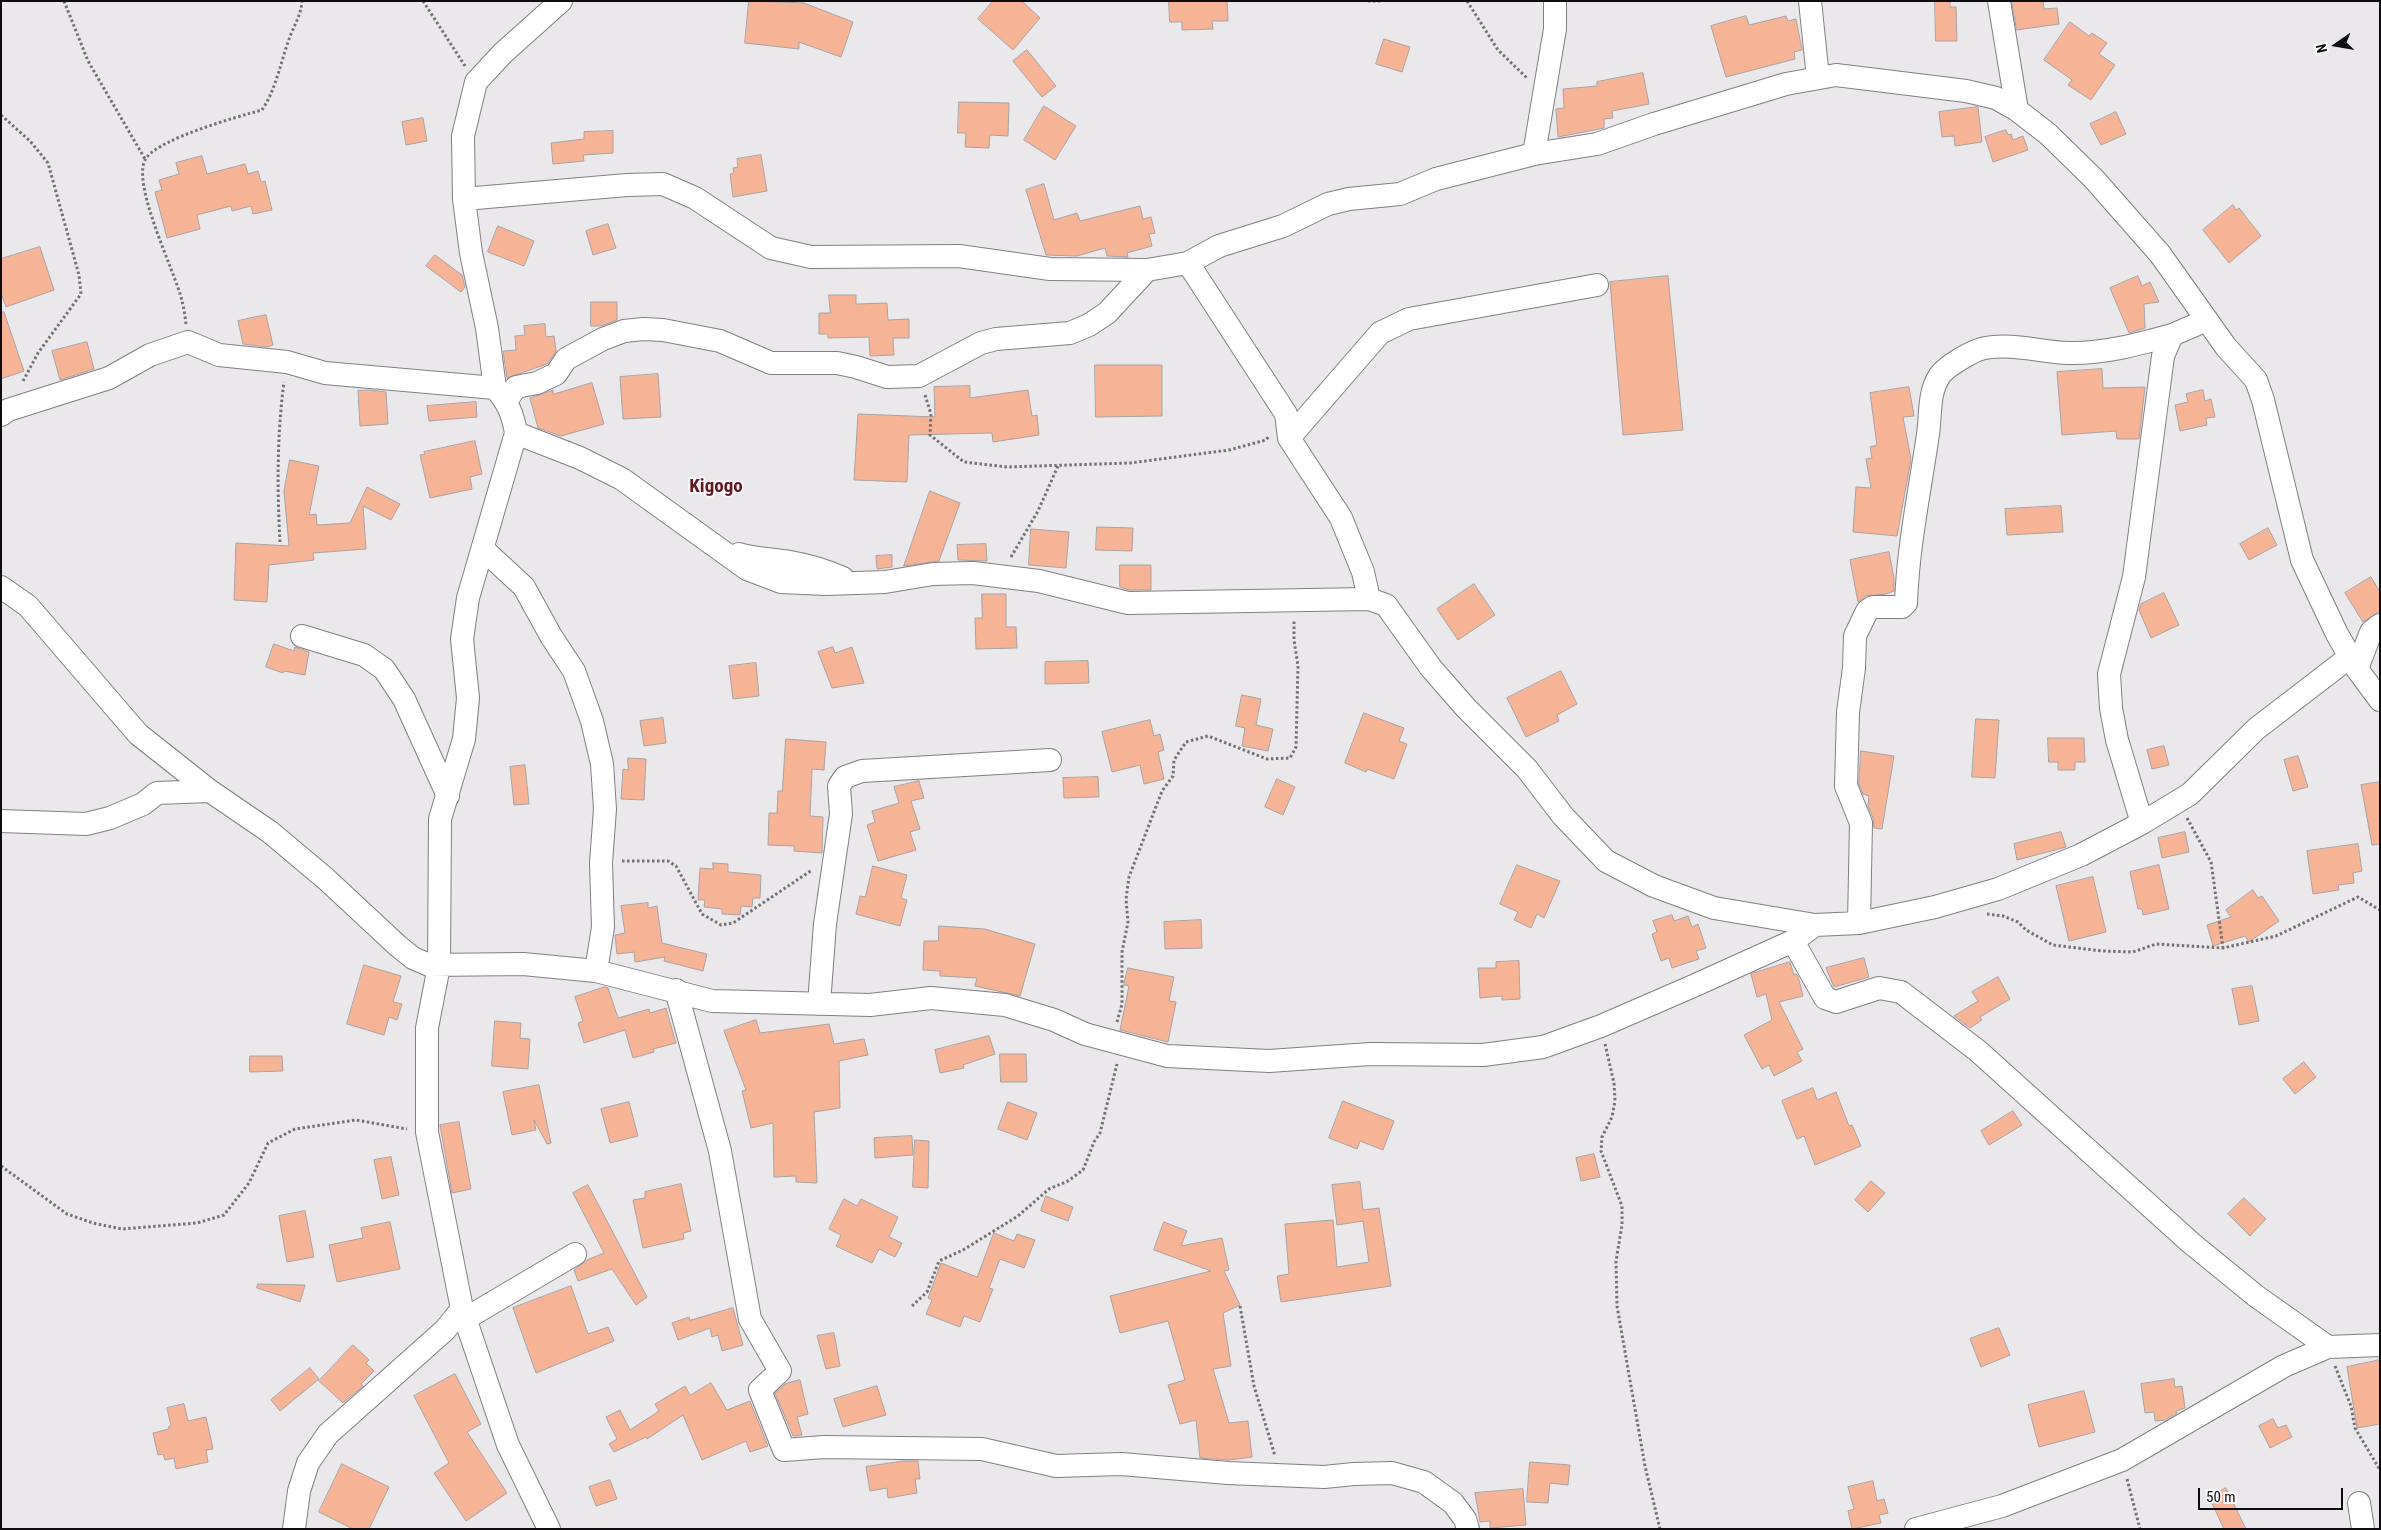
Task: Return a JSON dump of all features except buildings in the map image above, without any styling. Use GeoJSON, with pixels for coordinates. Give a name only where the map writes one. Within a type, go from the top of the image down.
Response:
{"type":"FeatureCollection","features":[{"type":"Feature","properties":{"kind":"street"},"geometry":{"type":"LineString","coordinates":[[549,1529],[508,1445],[464,1314],[427,1132],[427,1028],[439,966],[440,819],[464,739],[468,698],[462,639],[468,598],[516,433],[501,394],[471,253],[464,199],[463,136],[476,82],[503,53],[561,1]]}},
{"type":"Feature","properties":{"kind":"street"},"geometry":{"type":"LineString","coordinates":[[1534,154],[1555,30],[1555,1]]}},
{"type":"Feature","properties":{"kind":"street"},"geometry":{"type":"LineString","coordinates":[[1810,1],[1818,78]]}},
{"type":"Feature","properties":{"kind":"street"},"geometry":{"type":"LineString","coordinates":[[1999,1],[2017,110]]}},
{"type":"Feature","properties":{"kind":"street"},"geometry":{"type":"LineString","coordinates":[[464,199],[663,184],[694,198],[771,248],[811,257],[959,256],[1050,268],[1147,270],[1188,264],[1219,246],[1283,226],[1328,204],[1349,199],[1400,194],[1436,179],[1534,154],[1597,144],[1654,124],[1786,84],[1836,75],[1966,92],[1996,98],[2017,110],[2048,134],[2094,179],[2160,254],[2226,347],[2256,380],[2263,400],[2302,560],[2351,657],[2380,700]]}},
{"type":"Feature","properties":{"kind":"street"},"geometry":{"type":"LineString","coordinates":[[1188,264],[1286,414],[1289,438],[1342,518],[1364,572],[1369,599]]}},
{"type":"Feature","properties":{"kind":"street"},"geometry":{"type":"LineString","coordinates":[[5,413],[109,378],[150,355],[188,342],[219,355],[287,362],[325,373],[501,394],[516,387],[536,384],[556,374],[566,359],[603,339],[624,331],[644,328],[720,341],[771,363],[837,363],[887,377],[919,376],[981,343],[996,339],[1070,333],[1089,325],[1107,313],[1147,270]]}},
{"type":"Feature","properties":{"kind":"street"},"geometry":{"type":"LineString","coordinates":[[1289,438],[1380,333],[1409,319],[1597,285]]}},
{"type":"Feature","properties":{"kind":"street"},"geometry":{"type":"LineString","coordinates":[[1859,923],[1861,823],[1846,786],[1848,712],[1854,668],[1854,636],[1867,611],[1873,607],[1902,607],[1906,603],[1911,537],[1929,432],[1932,391],[1941,374],[1963,357],[1985,348],[2026,348],[2068,353],[2098,351],[2172,335],[2207,320]]}},
{"type":"Feature","properties":{"kind":"street"},"geometry":{"type":"LineString","coordinates":[[2142,824],[2117,740],[2111,708],[2109,674],[2134,577],[2159,377],[2163,356],[2172,335]]}},
{"type":"Feature","properties":{"kind":"street"},"geometry":{"type":"LineString","coordinates":[[516,433],[580,458],[622,479],[747,569],[781,582],[885,582],[933,574],[973,572],[1000,574],[1039,581],[1128,603],[1369,599],[1386,605],[1431,668],[1480,722],[1527,769],[1563,816],[1606,861],[1654,886],[1714,908],[1816,926],[1859,923],[1934,908],[1998,889],[2081,855],[2142,824],[2190,794],[2256,729],[2351,657],[2376,628]]}},
{"type":"Feature","properties":{"kind":"street"},"geometry":{"type":"LineString","coordinates":[[482,549],[524,587],[551,636],[574,671],[592,721],[602,764],[605,810],[602,858],[603,927],[596,971]]}},
{"type":"Feature","properties":{"kind":"street"},"geometry":{"type":"LineString","coordinates":[[1,587],[28,606],[138,734],[210,791],[270,832],[326,878],[398,946],[429,966],[472,963],[523,964],[596,971],[676,990],[712,1001],[870,1005],[931,998],[1005,1004],[1054,1020],[1085,1034],[1167,1056],[1269,1062],[1370,1054],[1482,1055],[1543,1047],[1601,1026],[1793,941],[1816,926]]}},
{"type":"Feature","properties":{"kind":"street"},"geometry":{"type":"LineString","coordinates":[[302,636],[364,655],[384,669],[404,699],[448,796]]}},
{"type":"Feature","properties":{"kind":"street"},"geometry":{"type":"LineString","coordinates":[[819,1004],[825,924],[840,814],[840,786],[845,777],[862,771],[1050,760]]}},
{"type":"Feature","properties":{"kind":"street"},"geometry":{"type":"LineString","coordinates":[[1,820],[86,824],[110,818],[143,804],[157,793],[210,791]]}},
{"type":"Feature","properties":{"kind":"street"},"geometry":{"type":"LineString","coordinates":[[1793,941],[1826,998],[1836,1002],[1879,988],[1901,992],[1978,1051],[2198,1249],[2256,1296],[2328,1347]]}},
{"type":"Feature","properties":{"kind":"street"},"geometry":{"type":"LineString","coordinates":[[676,990],[720,1151],[750,1319],[780,1371],[760,1390],[784,1450],[824,1447],[982,1450],[1056,1466],[1076,1467],[1121,1464],[1324,1477],[1392,1473],[1424,1482],[1453,1504],[1465,1519],[1468,1529]]}},
{"type":"Feature","properties":{"kind":"street"},"geometry":{"type":"LineString","coordinates":[[294,1529],[299,1491],[308,1464],[328,1434],[464,1314],[575,1254]]}},
{"type":"Feature","properties":{"kind":"street"},"geometry":{"type":"LineString","coordinates":[[1916,1529],[2002,1506],[2122,1460],[2284,1366],[2328,1347],[2380,1345]]}},
{"type":"Feature","properties":{"kind":"street"},"geometry":{"type":"LineString","coordinates":[[2359,1503],[2363,1529]]}},
{"type":"Feature","properties":{"kind":"path"},"geometry":{"type":"LineString","coordinates":[[64,1],[88,61],[145,159]]}},
{"type":"Feature","properties":{"kind":"path"},"geometry":{"type":"LineString","coordinates":[[188,342],[182,300],[157,232],[141,175],[145,159],[156,148],[226,120],[262,110],[269,99],[292,33],[301,16],[302,1]]}},
{"type":"Feature","properties":{"kind":"path"},"geometry":{"type":"LineString","coordinates":[[424,1],[476,82]]}},
{"type":"Feature","properties":{"kind":"path"},"geometry":{"type":"LineString","coordinates":[[1368,1],[1383,1]]}},
{"type":"Feature","properties":{"kind":"path"},"geometry":{"type":"LineString","coordinates":[[1467,1],[1498,50],[1524,76],[1544,88]]}},
{"type":"Feature","properties":{"kind":"path"},"geometry":{"type":"LineString","coordinates":[[1,115],[30,142],[48,164],[76,266],[81,294],[38,353],[5,413]]}},
{"type":"Feature","properties":{"kind":"path"},"geometry":{"type":"LineString","coordinates":[[280,542],[278,505],[280,414],[287,362]]}},
{"type":"Feature","properties":{"kind":"path"},"geometry":{"type":"LineString","coordinates":[[919,376],[931,414],[930,435],[964,462],[1007,467],[1130,463],[1229,450],[1266,440],[1286,414]]}},
{"type":"Feature","properties":{"kind":"path"},"geometry":{"type":"LineString","coordinates":[[1000,574],[1038,511],[1058,466]]}},
{"type":"Feature","properties":{"kind":"path"},"geometry":{"type":"LineString","coordinates":[[912,1306],[932,1283],[939,1262],[963,1250],[1018,1216],[1049,1189],[1068,1181],[1083,1170],[1094,1142],[1100,1133],[1117,1043],[1122,1004],[1122,952],[1128,922],[1126,899],[1130,878],[1162,791],[1173,776],[1174,760],[1186,742],[1208,736],[1268,760],[1290,758],[1296,747],[1298,666],[1294,640],[1294,600]]}},
{"type":"Feature","properties":{"kind":"path"},"geometry":{"type":"LineString","coordinates":[[2178,802],[2211,862],[2223,948]]}},
{"type":"Feature","properties":{"kind":"path"},"geometry":{"type":"LineString","coordinates":[[602,858],[630,862],[654,860],[668,862],[676,866],[702,914],[721,925],[733,922],[808,873],[836,848]]}},
{"type":"Feature","properties":{"kind":"path"},"geometry":{"type":"LineString","coordinates":[[1984,914],[2003,916],[2018,922],[2026,930],[2053,945],[2133,952],[2156,944],[2223,948],[2276,936],[2358,897],[2380,910]]}},
{"type":"Feature","properties":{"kind":"path"},"geometry":{"type":"LineString","coordinates":[[1601,1026],[1614,1083],[1615,1101],[1612,1117],[1602,1137],[1601,1150],[1622,1206],[1622,1225],[1616,1261],[1617,1306],[1644,1466],[1660,1529]]}},
{"type":"Feature","properties":{"kind":"path"},"geometry":{"type":"LineString","coordinates":[[1,1166],[66,1214],[122,1229],[197,1223],[224,1215],[249,1183],[268,1143],[295,1129],[356,1120],[427,1132]]}},
{"type":"Feature","properties":{"kind":"path"},"geometry":{"type":"LineString","coordinates":[[1240,1306],[1254,1386],[1281,1475]]}},
{"type":"Feature","properties":{"kind":"path"},"geometry":{"type":"LineString","coordinates":[[2328,1347],[2351,1406],[2355,1428],[2380,1470]]}},
{"type":"Feature","properties":{"kind":"path"},"geometry":{"type":"LineString","coordinates":[[2122,1460],[2140,1529]]}},
{"type":"Feature","properties":{"kind":"district","name":"Kigogo"},"geometry":{"type":"Point","coordinates":[716,487]}}]}
